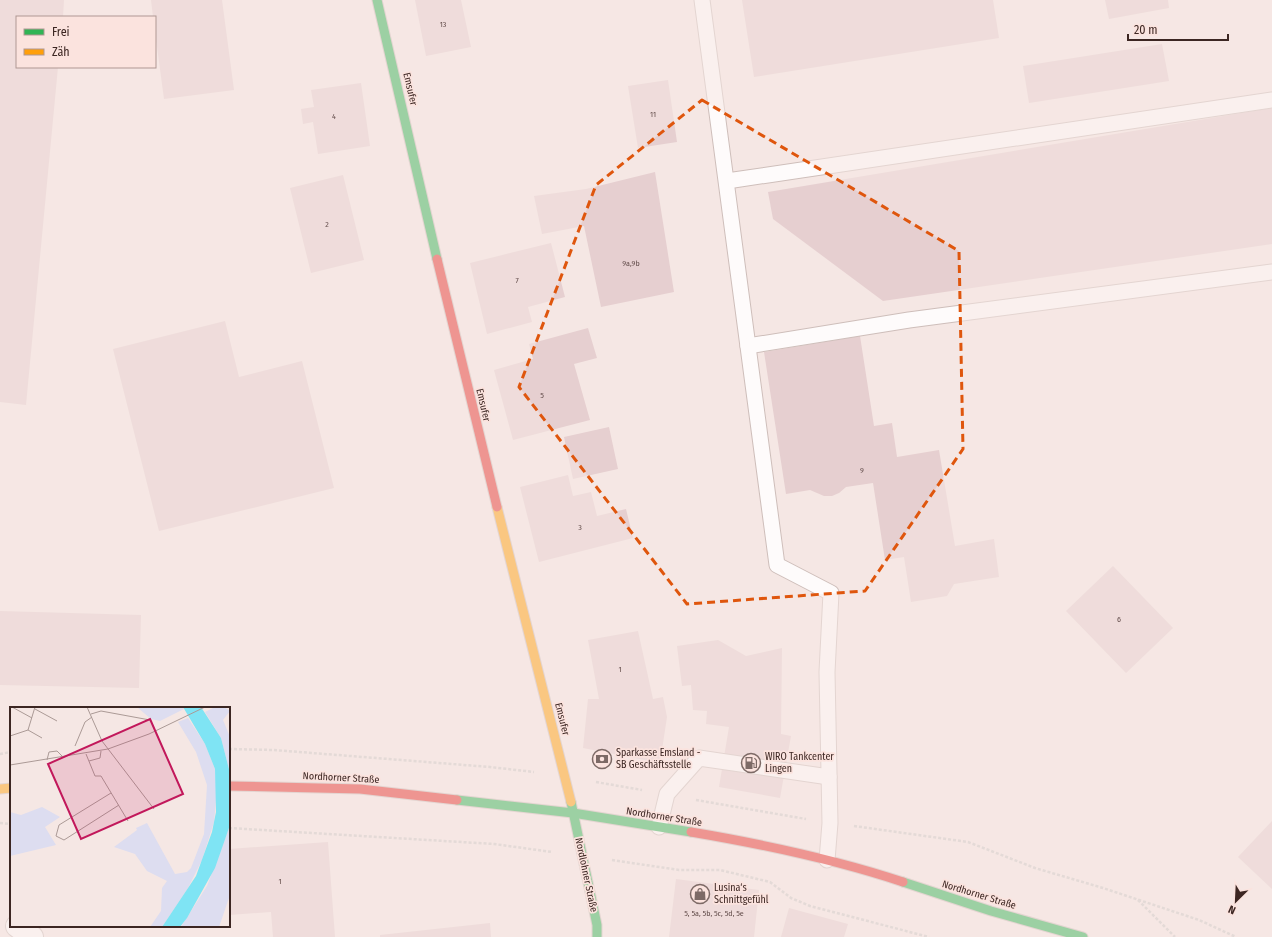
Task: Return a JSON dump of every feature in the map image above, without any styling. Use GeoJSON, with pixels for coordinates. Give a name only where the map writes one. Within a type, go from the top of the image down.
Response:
{"type":"FeatureCollection","features":[{"type":"Feature","properties":{"kind":"street","name":"Emsufer"},"geometry":{"type":"LineString","coordinates":[[377,0],[482,450],[573,813]]}},
{"type":"Feature","properties":{"kind":"street","name":"Nordhorner Straße"},"geometry":{"type":"LineString","coordinates":[[230,786],[360,789],[573,813],[724,838],[827,860],[882,875],[991,911],[1083,937]]}},
{"type":"Feature","properties":{"kind":"street"},"geometry":{"type":"LineString","coordinates":[[0,789],[10,788]]}},
{"type":"Feature","properties":{"kind":"street","name":"Nordlohner Straße"},"geometry":{"type":"LineString","coordinates":[[573,813],[596,925],[597,937]]}},
{"type":"Feature","properties":{"kind":"street"},"geometry":{"type":"LineString","coordinates":[[19,927],[32,937]]}},
{"type":"Feature","properties":{"kind":"lane"},"geometry":{"type":"LineString","coordinates":[[702,0],[777,565],[831,594],[827,672],[830,823],[827,860]]}},
{"type":"Feature","properties":{"kind":"lane"},"geometry":{"type":"LineString","coordinates":[[727,181],[1272,100]]}},
{"type":"Feature","properties":{"kind":"lane"},"geometry":{"type":"LineString","coordinates":[[748,346],[909,320],[1272,272]]}},
{"type":"Feature","properties":{"kind":"lane"},"geometry":{"type":"LineString","coordinates":[[659,827],[667,794],[700,758],[829,777]]}},
{"type":"Feature","properties":{"kind":"path"},"geometry":{"type":"LineString","coordinates":[[0,754],[10,752]]}},
{"type":"Feature","properties":{"kind":"path"},"geometry":{"type":"LineString","coordinates":[[230,828],[494,844]]}},
{"type":"Feature","properties":{"kind":"path"},"geometry":{"type":"LineString","coordinates":[[679,870],[720,870],[770,882],[791,898],[810,906],[929,937]]}},
{"type":"Feature","properties":{"kind":"path"},"geometry":{"type":"LineString","coordinates":[[1174,937],[1138,900],[1199,920],[1236,937]]}},
{"type":"Feature","properties":{"kind":"highlighted area"},"geometry":{"type":"Polygon","coordinates":[[[702,100],[959,251],[963,449],[865,591],[687,604],[519,387],[596,185],[702,100]]]}},
{"type":"Feature","properties":{"kind":"building"},"geometry":{"type":"Polygon","coordinates":[[[0,0],[64,0],[63,16],[16,16],[16,68],[58,68],[26,405],[0,402],[0,0]]]}},
{"type":"Feature","properties":{"kind":"building"},"geometry":{"type":"Polygon","coordinates":[[[151,0],[222,0],[234,90],[164,99],[156,39],[156,16],[153,16],[151,0]]]}},
{"type":"Feature","properties":{"kind":"building"},"geometry":{"type":"Polygon","coordinates":[[[415,0],[461,0],[471,47],[426,56],[415,0]]]}},
{"type":"Feature","properties":{"kind":"building"},"geometry":{"type":"Polygon","coordinates":[[[742,0],[993,0],[999,38],[754,77],[742,0]]]}},
{"type":"Feature","properties":{"kind":"building"},"geometry":{"type":"Polygon","coordinates":[[[1105,0],[1168,0],[1169,8],[1109,19],[1105,0]]]}},
{"type":"Feature","properties":{"kind":"building"},"geometry":{"type":"Polygon","coordinates":[[[1162,44],[1169,81],[1029,103],[1023,66],[1162,44]]]}},
{"type":"Feature","properties":{"kind":"building"},"geometry":{"type":"Polygon","coordinates":[[[668,80],[677,142],[638,148],[628,86],[668,80]]]}},
{"type":"Feature","properties":{"kind":"building"},"geometry":{"type":"Polygon","coordinates":[[[361,83],[370,146],[318,154],[313,122],[303,124],[301,109],[314,107],[311,90],[361,83]]]}},
{"type":"Feature","properties":{"kind":"building"},"geometry":{"type":"Polygon","coordinates":[[[1271,108],[1272,244],[883,301],[773,219],[768,192],[1271,108]]]}},
{"type":"Feature","properties":{"kind":"building"},"geometry":{"type":"Polygon","coordinates":[[[655,172],[674,292],[601,307],[584,226],[542,234],[534,196],[586,189],[655,172]]]}},
{"type":"Feature","properties":{"kind":"building"},"geometry":{"type":"Polygon","coordinates":[[[343,175],[364,260],[311,273],[290,188],[343,175]]]}},
{"type":"Feature","properties":{"kind":"building"},"geometry":{"type":"Polygon","coordinates":[[[551,243],[565,297],[528,307],[532,322],[487,334],[470,263],[551,243]]]}},
{"type":"Feature","properties":{"kind":"building"},"geometry":{"type":"Polygon","coordinates":[[[225,321],[239,377],[302,361],[334,488],[159,531],[113,349],[225,321]]]}},
{"type":"Feature","properties":{"kind":"building"},"geometry":{"type":"Polygon","coordinates":[[[588,328],[597,358],[574,364],[590,420],[513,440],[494,370],[533,359],[529,344],[588,328]]]}},
{"type":"Feature","properties":{"kind":"building"},"geometry":{"type":"Polygon","coordinates":[[[860,336],[874,426],[892,423],[897,457],[939,450],[955,546],[994,539],[999,577],[954,584],[947,596],[911,602],[904,557],[885,560],[873,483],[846,487],[839,493],[832,496],[824,496],[810,490],[786,494],[764,352],[860,336]]]}},
{"type":"Feature","properties":{"kind":"building"},"geometry":{"type":"Polygon","coordinates":[[[609,427],[618,469],[573,479],[564,437],[609,427]]]}},
{"type":"Feature","properties":{"kind":"building"},"geometry":{"type":"Polygon","coordinates":[[[568,475],[573,496],[591,492],[597,516],[626,509],[633,538],[539,562],[520,487],[568,475]]]}},
{"type":"Feature","properties":{"kind":"building"},"geometry":{"type":"Polygon","coordinates":[[[1113,566],[1173,628],[1126,673],[1066,611],[1113,566]]]}},
{"type":"Feature","properties":{"kind":"building"},"geometry":{"type":"Polygon","coordinates":[[[0,611],[141,615],[139,688],[0,685],[0,611]]]}},
{"type":"Feature","properties":{"kind":"building"},"geometry":{"type":"Polygon","coordinates":[[[638,631],[653,699],[663,697],[667,717],[660,763],[583,748],[588,699],[599,699],[588,640],[638,631]]]}},
{"type":"Feature","properties":{"kind":"building"},"geometry":{"type":"Polygon","coordinates":[[[718,640],[746,656],[782,648],[781,734],[791,736],[780,798],[719,787],[729,727],[706,724],[707,711],[693,710],[691,685],[682,686],[677,646],[718,640]]]}},
{"type":"Feature","properties":{"kind":"building"},"geometry":{"type":"Polygon","coordinates":[[[1272,821],[1272,889],[1238,857],[1272,821]]]}},
{"type":"Feature","properties":{"kind":"building"},"geometry":{"type":"Polygon","coordinates":[[[328,842],[335,937],[273,937],[271,912],[230,915],[230,849],[328,842]]]}},
{"type":"Feature","properties":{"kind":"building"},"geometry":{"type":"Polygon","coordinates":[[[676,879],[759,890],[754,937],[669,937],[676,879]]]}},
{"type":"Feature","properties":{"kind":"building"},"geometry":{"type":"Polygon","coordinates":[[[789,908],[848,924],[844,937],[781,937],[789,908]]]}},
{"type":"Feature","properties":{"kind":"building"},"geometry":{"type":"Polygon","coordinates":[[[490,923],[491,937],[380,937],[380,935],[490,923]]]}},
{"type":"Feature","properties":{"kind":"traffic: fast"},"geometry":{"type":"LineString","coordinates":[[377,0],[437,259]]}},
{"type":"Feature","properties":{"kind":"traffic: fast"},"geometry":{"type":"LineString","coordinates":[[457,800],[573,813],[691,832]]}},
{"type":"Feature","properties":{"kind":"traffic: fast"},"geometry":{"type":"LineString","coordinates":[[571,802],[597,925],[597,937]]}},
{"type":"Feature","properties":{"kind":"traffic: fast"},"geometry":{"type":"LineString","coordinates":[[903,882],[991,911],[1083,937]]}},
{"type":"Feature","properties":{"kind":"traffic: slow"},"geometry":{"type":"LineString","coordinates":[[497,507],[571,802]]}},
{"type":"Feature","properties":{"kind":"traffic: slow"},"geometry":{"type":"LineString","coordinates":[[0,789],[10,788]]}},
{"type":"Feature","properties":{"kind":"traffic: jam"},"geometry":{"type":"LineString","coordinates":[[437,259],[497,507]]}},
{"type":"Feature","properties":{"kind":"traffic: jam"},"geometry":{"type":"LineString","coordinates":[[230,786],[360,789],[457,800]]}},
{"type":"Feature","properties":{"kind":"traffic: jam"},"geometry":{"type":"LineString","coordinates":[[691,832],[798,853],[851,866],[903,882]]}},
{"type":"Feature","properties":{"kind":"place","name":"Sparkasse Emsland - SB Geschäftsstelle"},"geometry":{"type":"Point","coordinates":[602,759]}},
{"type":"Feature","properties":{"kind":"place","name":"WIRO Tankcenter Lingen"},"geometry":{"type":"Point","coordinates":[751,763]}},
{"type":"Feature","properties":{"kind":"place","name":"Lusina‘s Schnittgefühl"},"geometry":{"type":"Point","coordinates":[700,894]}}]}
